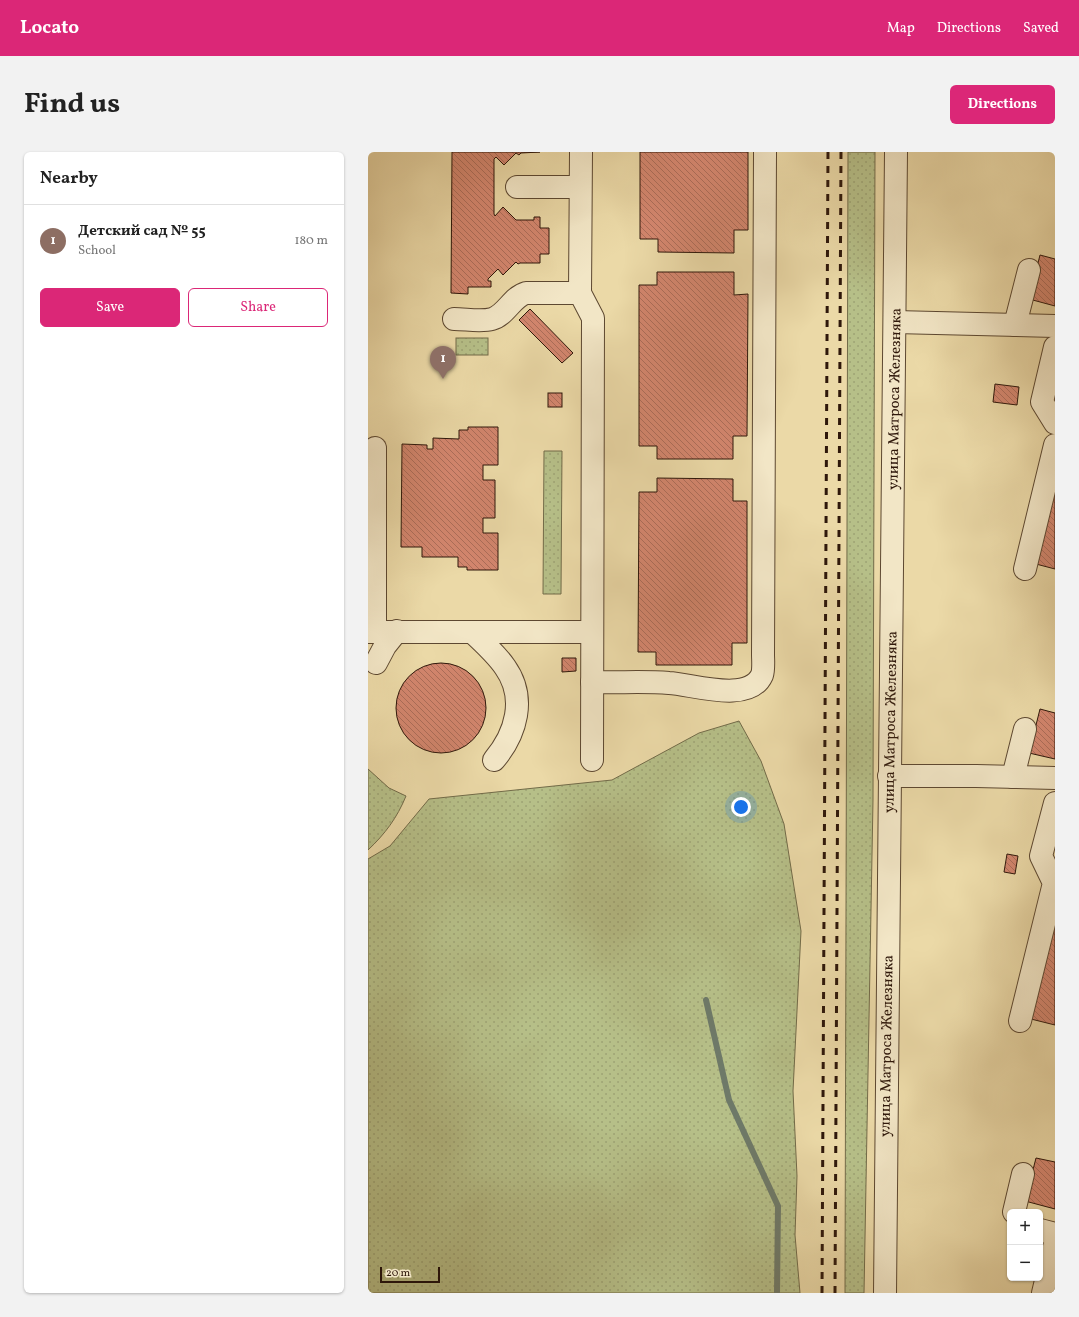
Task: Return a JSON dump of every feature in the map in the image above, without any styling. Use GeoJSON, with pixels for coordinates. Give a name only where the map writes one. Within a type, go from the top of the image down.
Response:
{"type":"FeatureCollection","features":[{"type":"Feature","properties":{"kind":"street"},"geometry":{"type":"LineString","coordinates":[[581,152],[580,293],[593,318],[592,760]]}},
{"type":"Feature","properties":{"kind":"street"},"geometry":{"type":"LineString","coordinates":[[592,682],[669,683],[724,692],[740,690],[755,683],[761,676],[763,670],[765,152]]}},
{"type":"Feature","properties":{"kind":"street","name":"улица Матроса Железняка"},"geometry":{"type":"LineString","coordinates":[[885,1293],[896,152]]}},
{"type":"Feature","properties":{"kind":"street"},"geometry":{"type":"LineString","coordinates":[[517,187],[580,187]]}},
{"type":"Feature","properties":{"kind":"street"},"geometry":{"type":"LineString","coordinates":[[1015,325],[1028,270]]}},
{"type":"Feature","properties":{"kind":"street"},"geometry":{"type":"LineString","coordinates":[[454,319],[492,319],[499,315],[518,295],[526,293],[580,293]]}},
{"type":"Feature","properties":{"kind":"street"},"geometry":{"type":"LineString","coordinates":[[895,322],[1055,326]]}},
{"type":"Feature","properties":{"kind":"street"},"geometry":{"type":"LineString","coordinates":[[1055,347],[1042,402],[1055,423]]}},
{"type":"Feature","properties":{"kind":"street"},"geometry":{"type":"LineString","coordinates":[[1025,569],[1055,445]]}},
{"type":"Feature","properties":{"kind":"street"},"geometry":{"type":"LineString","coordinates":[[375,448],[379,472],[371,632],[592,632]]}},
{"type":"Feature","properties":{"kind":"street"},"geometry":{"type":"LineString","coordinates":[[376,663],[385,646],[397,631]]}},
{"type":"Feature","properties":{"kind":"street"},"geometry":{"type":"LineString","coordinates":[[472,632],[496,656],[506,669],[513,684],[517,700],[516,717],[512,733],[505,748],[494,760]]}},
{"type":"Feature","properties":{"kind":"street"},"geometry":{"type":"LineString","coordinates":[[1013,777],[1026,729]]}},
{"type":"Feature","properties":{"kind":"street"},"geometry":{"type":"LineString","coordinates":[[889,776],[1055,778]]}},
{"type":"Feature","properties":{"kind":"street"},"geometry":{"type":"LineString","coordinates":[[1020,1021],[1054,883],[1041,856],[1055,803]]}},
{"type":"Feature","properties":{"kind":"street"},"geometry":{"type":"LineString","coordinates":[[1015,1209],[1023,1174]]}},
{"type":"Feature","properties":{"kind":"street"},"geometry":{"type":"LineString","coordinates":[[1043,1231],[1055,1234]]}},
{"type":"Feature","properties":{"kind":"street"},"geometry":{"type":"LineString","coordinates":[[1043,1293],[1055,1243]]}},
{"type":"Feature","properties":{"kind":"green space"},"geometry":{"type":"Polygon","coordinates":[[[848,152],[875,152],[873,800],[864,1293],[845,1293],[848,152]]]}},
{"type":"Feature","properties":{"kind":"green space"},"geometry":{"type":"Polygon","coordinates":[[[456,338],[488,338],[488,355],[456,355],[456,338]]]}},
{"type":"Feature","properties":{"kind":"green space"},"geometry":{"type":"Polygon","coordinates":[[[544,451],[562,451],[561,594],[543,594],[544,451]]]}},
{"type":"Feature","properties":{"kind":"green space"},"geometry":{"type":"Polygon","coordinates":[[[739,721],[761,761],[784,824],[801,931],[793,1091],[797,1176],[795,1235],[800,1293],[368,1293],[368,859],[390,846],[429,799],[612,780],[699,733],[739,721]]]}},
{"type":"Feature","properties":{"kind":"green space"},"geometry":{"type":"Polygon","coordinates":[[[368,769],[389,788],[406,796],[390,825],[368,850],[368,769]]]}},
{"type":"Feature","properties":{"kind":"building"},"geometry":{"type":"Polygon","coordinates":[[[452,152],[540,152],[521,153],[519,155],[516,153],[504,165],[496,157],[494,159],[494,214],[495,216],[503,207],[516,220],[534,220],[534,217],[540,217],[540,228],[549,228],[549,254],[540,254],[540,263],[518,264],[516,262],[503,275],[498,269],[488,279],[488,281],[491,281],[491,287],[468,287],[468,294],[451,293],[452,152]]]}},
{"type":"Feature","properties":{"kind":"building"},"geometry":{"type":"Polygon","coordinates":[[[640,152],[748,152],[748,230],[734,230],[734,253],[658,252],[658,239],[640,239],[640,152]]]}},
{"type":"Feature","properties":{"kind":"building"},"geometry":{"type":"Polygon","coordinates":[[[1040,255],[1055,259],[1055,306],[1029,299],[1040,255]]]}},
{"type":"Feature","properties":{"kind":"building"},"geometry":{"type":"Polygon","coordinates":[[[657,272],[734,272],[734,295],[748,294],[747,436],[733,436],[733,459],[657,459],[657,446],[639,446],[639,285],[657,285],[657,272]]]}},
{"type":"Feature","properties":{"kind":"building"},"geometry":{"type":"Polygon","coordinates":[[[530,309],[573,353],[562,363],[519,320],[530,309]]]}},
{"type":"Feature","properties":{"kind":"building"},"geometry":{"type":"Polygon","coordinates":[[[995,384],[1019,387],[1017,405],[993,402],[995,384]]]}},
{"type":"Feature","properties":{"kind":"building"},"geometry":{"type":"Polygon","coordinates":[[[548,393],[562,393],[562,407],[548,407],[548,393]]]}},
{"type":"Feature","properties":{"kind":"building"},"geometry":{"type":"Polygon","coordinates":[[[468,427],[498,427],[498,465],[483,465],[483,480],[495,480],[495,518],[483,518],[483,533],[498,533],[498,570],[467,570],[467,567],[458,567],[458,557],[422,557],[422,547],[401,547],[402,444],[427,445],[427,449],[433,449],[433,438],[459,439],[459,430],[468,430],[468,427]]]}},
{"type":"Feature","properties":{"kind":"building"},"geometry":{"type":"Polygon","coordinates":[[[657,478],[733,479],[733,501],[747,501],[747,643],[732,643],[732,665],[656,665],[656,652],[638,652],[639,492],[657,492],[657,478]]]}},
{"type":"Feature","properties":{"kind":"building"},"geometry":{"type":"Polygon","coordinates":[[[1055,488],[1055,569],[1036,564],[1055,488]]]}},
{"type":"Feature","properties":{"kind":"building"},"geometry":{"type":"Polygon","coordinates":[[[562,658],[576,658],[576,671],[562,672],[562,658]]]}},
{"type":"Feature","properties":{"kind":"building"},"geometry":{"type":"Polygon","coordinates":[[[441,663],[450,664],[466,671],[478,683],[485,699],[485,717],[478,733],[466,745],[450,752],[441,753],[432,752],[416,745],[404,733],[397,717],[396,708],[397,699],[404,683],[416,671],[432,664],[441,663]]]}},
{"type":"Feature","properties":{"kind":"building"},"geometry":{"type":"Polygon","coordinates":[[[1040,709],[1055,713],[1055,759],[1029,753],[1040,709]]]}},
{"type":"Feature","properties":{"kind":"building"},"geometry":{"type":"Polygon","coordinates":[[[1007,854],[1018,856],[1015,874],[1004,872],[1007,854]]]}},
{"type":"Feature","properties":{"kind":"building"},"geometry":{"type":"Polygon","coordinates":[[[1055,923],[1055,1025],[1031,1019],[1055,923]]]}},
{"type":"Feature","properties":{"kind":"building"},"geometry":{"type":"Polygon","coordinates":[[[1036,1158],[1055,1162],[1055,1209],[1025,1201],[1036,1158]]]}},
{"type":"Feature","properties":{"kind":"waterway"},"geometry":{"type":"LineString","coordinates":[[706,1000],[729,1100],[778,1206],[777,1293]]}},
{"type":"Feature","properties":{"kind":"railway"},"geometry":{"type":"LineString","coordinates":[[822,1293],[828,152]]}},
{"type":"Feature","properties":{"kind":"railway"},"geometry":{"type":"LineString","coordinates":[[835,1293],[841,152]]}},
{"type":"Feature","properties":{"kind":"place","name":"Детский сад № 55"},"geometry":{"type":"Point","coordinates":[443,379]}}]}
